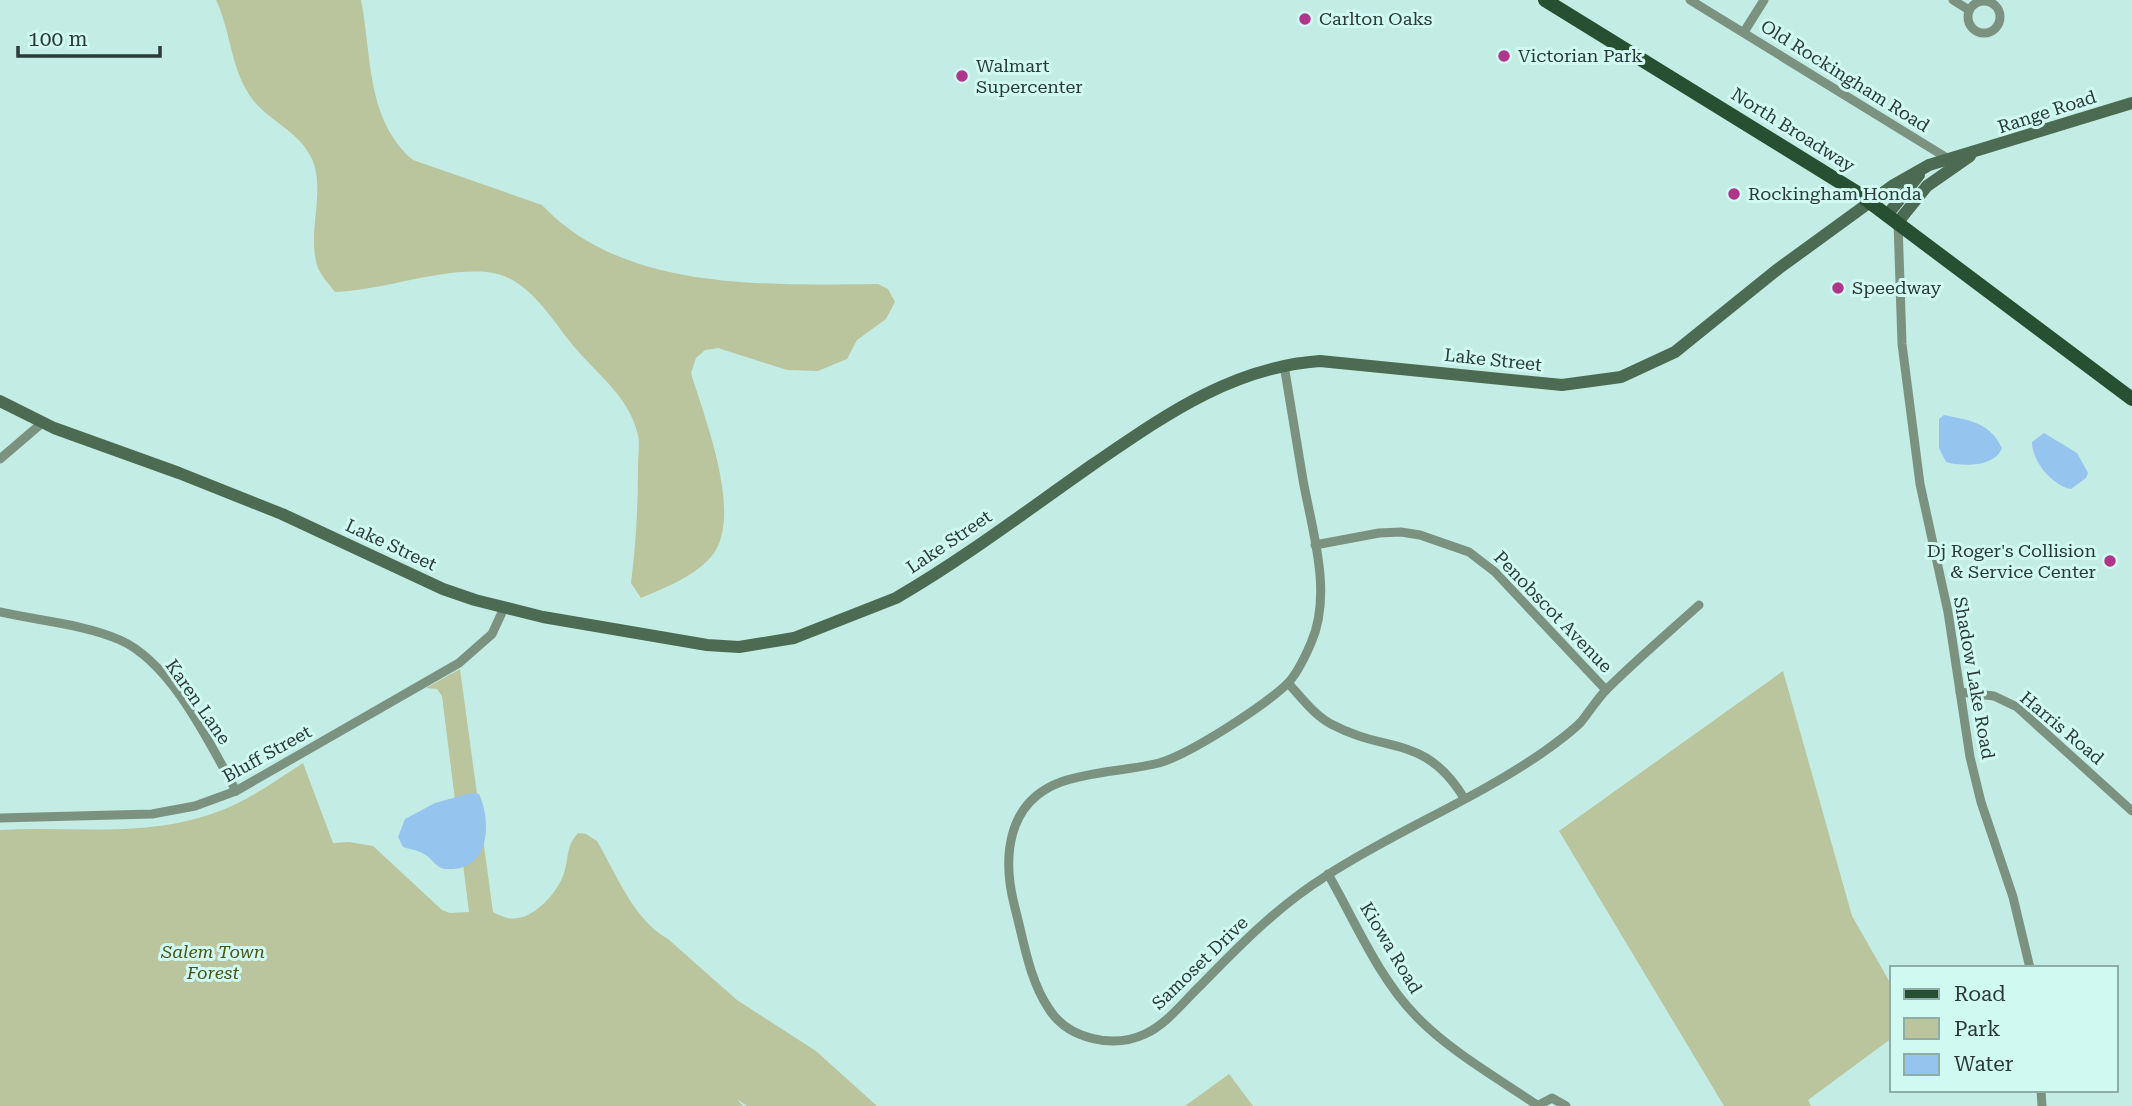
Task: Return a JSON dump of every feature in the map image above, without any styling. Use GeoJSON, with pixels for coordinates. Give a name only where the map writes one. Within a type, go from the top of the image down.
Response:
{"type":"FeatureCollection","features":[{"type":"Feature","properties":{"kind":"main road","name":"North Broadway"},"geometry":{"type":"LineString","coordinates":[[1545,0],[1740,118],[1893,218],[2132,399]]}},
{"type":"Feature","properties":{"kind":"street","name":"Old Rockingham Road"},"geometry":{"type":"LineString","coordinates":[[1690,0],[1947,158]]}},
{"type":"Feature","properties":{"kind":"street"},"geometry":{"type":"LineString","coordinates":[[1744,32],[1764,0]]}},
{"type":"Feature","properties":{"kind":"street"},"geometry":{"type":"LineString","coordinates":[[1953,0],[1969,10]]}},
{"type":"Feature","properties":{"kind":"street","name":"Range Road"},"geometry":{"type":"LineString","coordinates":[[1872,204],[1892,187],[1929,165],[1947,158],[1973,153],[2132,103]]}},
{"type":"Feature","properties":{"kind":"street","name":"Range Road"},"geometry":{"type":"LineString","coordinates":[[1893,218],[1927,186],[1973,153]]}},
{"type":"Feature","properties":{"kind":"street","name":"Range Road"},"geometry":{"type":"LineString","coordinates":[[1893,218],[1929,165]]}},
{"type":"Feature","properties":{"kind":"street","name":"Lake Street"},"geometry":{"type":"LineString","coordinates":[[0,401],[42,423],[221,489],[443,589],[504,608],[707,645],[740,647],[794,638],[896,598],[1174,410],[1229,382],[1284,365],[1352,362],[1562,385],[1621,377],[1675,352],[1778,269],[1872,204]]}},
{"type":"Feature","properties":{"kind":"street","name":"Shadow Lake Road"},"geometry":{"type":"LineString","coordinates":[[1893,218],[1902,344],[1913,438],[1961,692],[1970,757],[1981,802],[2013,897],[2030,966]]}},
{"type":"Feature","properties":{"kind":"street","name":"Samoset Drive"},"geometry":{"type":"LineString","coordinates":[[1284,365],[1315,545],[1321,597],[1319,620],[1313,641],[1288,683],[1197,747],[1177,756],[1059,783],[1038,796],[1017,819],[1009,839],[1007,861],[1011,894],[1034,981],[1055,1018],[1072,1031],[1091,1039],[1114,1040],[1146,1034],[1164,1021],[1270,916],[1328,874],[1464,798],[1561,739],[1578,724],[1606,690],[1699,606]]}},
{"type":"Feature","properties":{"kind":"street"},"geometry":{"type":"LineString","coordinates":[[0,459],[42,423]]}},
{"type":"Feature","properties":{"kind":"street","name":"Penobscot Avenue"},"geometry":{"type":"LineString","coordinates":[[1315,545],[1379,533],[1401,533],[1420,535],[1469,552],[1495,572],[1606,690]]}},
{"type":"Feature","properties":{"kind":"street","name":"Bluff Street"},"geometry":{"type":"LineString","coordinates":[[0,818],[152,814],[195,806],[236,791],[460,663],[492,634],[504,608]]}},
{"type":"Feature","properties":{"kind":"street","name":"Karen Lane"},"geometry":{"type":"LineString","coordinates":[[0,612],[120,640],[139,652],[170,683],[183,701],[236,791]]}},
{"type":"Feature","properties":{"kind":"street"},"geometry":{"type":"LineString","coordinates":[[1288,683],[1315,712],[1333,725],[1410,748],[1434,762],[1450,777],[1464,798]]}},
{"type":"Feature","properties":{"kind":"street","name":"Harris Road"},"geometry":{"type":"LineString","coordinates":[[1961,692],[1994,696],[2017,707],[2132,811]]}},
{"type":"Feature","properties":{"kind":"street","name":"Kiowa Road"},"geometry":{"type":"LineString","coordinates":[[1328,874],[1383,971],[1415,1015],[1447,1044],[1537,1106],[1552,1098],[1566,1106]]}},
{"type":"Feature","properties":{"kind":"green space"},"geometry":{"type":"Polygon","coordinates":[[[216,0],[361,0],[379,106],[398,144],[413,160],[542,205],[575,233],[613,254],[655,268],[700,278],[791,284],[878,284],[888,289],[895,302],[886,319],[857,340],[847,359],[818,371],[787,370],[718,348],[705,350],[696,358],[691,373],[719,467],[724,518],[720,540],[711,557],[696,571],[641,598],[631,583],[639,446],[634,422],[613,388],[528,291],[502,275],[468,272],[335,292],[320,272],[314,252],[317,185],[312,159],[298,139],[262,110],[247,91],[237,69],[216,0]]]}},
{"type":"Feature","properties":{"kind":"green space","name":"Salem Town Forest"},"geometry":{"type":"Polygon","coordinates":[[[460,669],[493,912],[506,918],[517,918],[526,916],[542,905],[561,881],[574,838],[578,833],[586,834],[597,841],[627,895],[645,920],[737,1000],[816,1051],[877,1106],[747,1106],[737,1099],[743,1106],[0,1106],[0,830],[135,828],[188,821],[237,803],[303,763],[333,843],[349,842],[373,846],[442,910],[450,913],[469,912],[442,696],[437,689],[426,688],[460,669]]]}},
{"type":"Feature","properties":{"kind":"green space"},"geometry":{"type":"Polygon","coordinates":[[[1783,671],[1852,916],[1890,982],[1890,1039],[1808,1100],[1811,1106],[1724,1106],[1559,831],[1783,671]]]}},
{"type":"Feature","properties":{"kind":"green space"},"geometry":{"type":"Polygon","coordinates":[[[1229,1074],[1253,1106],[1185,1106],[1229,1074]]]}},
{"type":"Feature","properties":{"kind":"water"},"geometry":{"type":"Polygon","coordinates":[[[1944,415],[1978,424],[1997,439],[2002,448],[1993,459],[1978,464],[1946,462],[1939,448],[1939,419],[1944,415]]]}},
{"type":"Feature","properties":{"kind":"water"},"geometry":{"type":"Polygon","coordinates":[[[2044,433],[2077,453],[2088,473],[2086,478],[2071,489],[2051,478],[2036,457],[2032,442],[2044,433]]]}},
{"type":"Feature","properties":{"kind":"water"},"geometry":{"type":"Polygon","coordinates":[[[471,793],[479,794],[486,818],[484,844],[472,863],[461,868],[443,869],[422,853],[403,847],[398,837],[405,819],[435,803],[471,793]]]}},
{"type":"Feature","properties":{"kind":"place","name":"Carlton Oaks"},"geometry":{"type":"Point","coordinates":[1305,19]}},
{"type":"Feature","properties":{"kind":"place","name":"Victorian Park"},"geometry":{"type":"Point","coordinates":[1504,56]}},
{"type":"Feature","properties":{"kind":"place","name":"Walmart Supercenter"},"geometry":{"type":"Point","coordinates":[962,76]}},
{"type":"Feature","properties":{"kind":"place","name":"Rockingham Honda"},"geometry":{"type":"Point","coordinates":[1734,194]}},
{"type":"Feature","properties":{"kind":"place","name":"Speedway"},"geometry":{"type":"Point","coordinates":[1838,288]}},
{"type":"Feature","properties":{"kind":"place","name":"Dj Roger's Collision & Service Center"},"geometry":{"type":"Point","coordinates":[2110,561]}}]}
